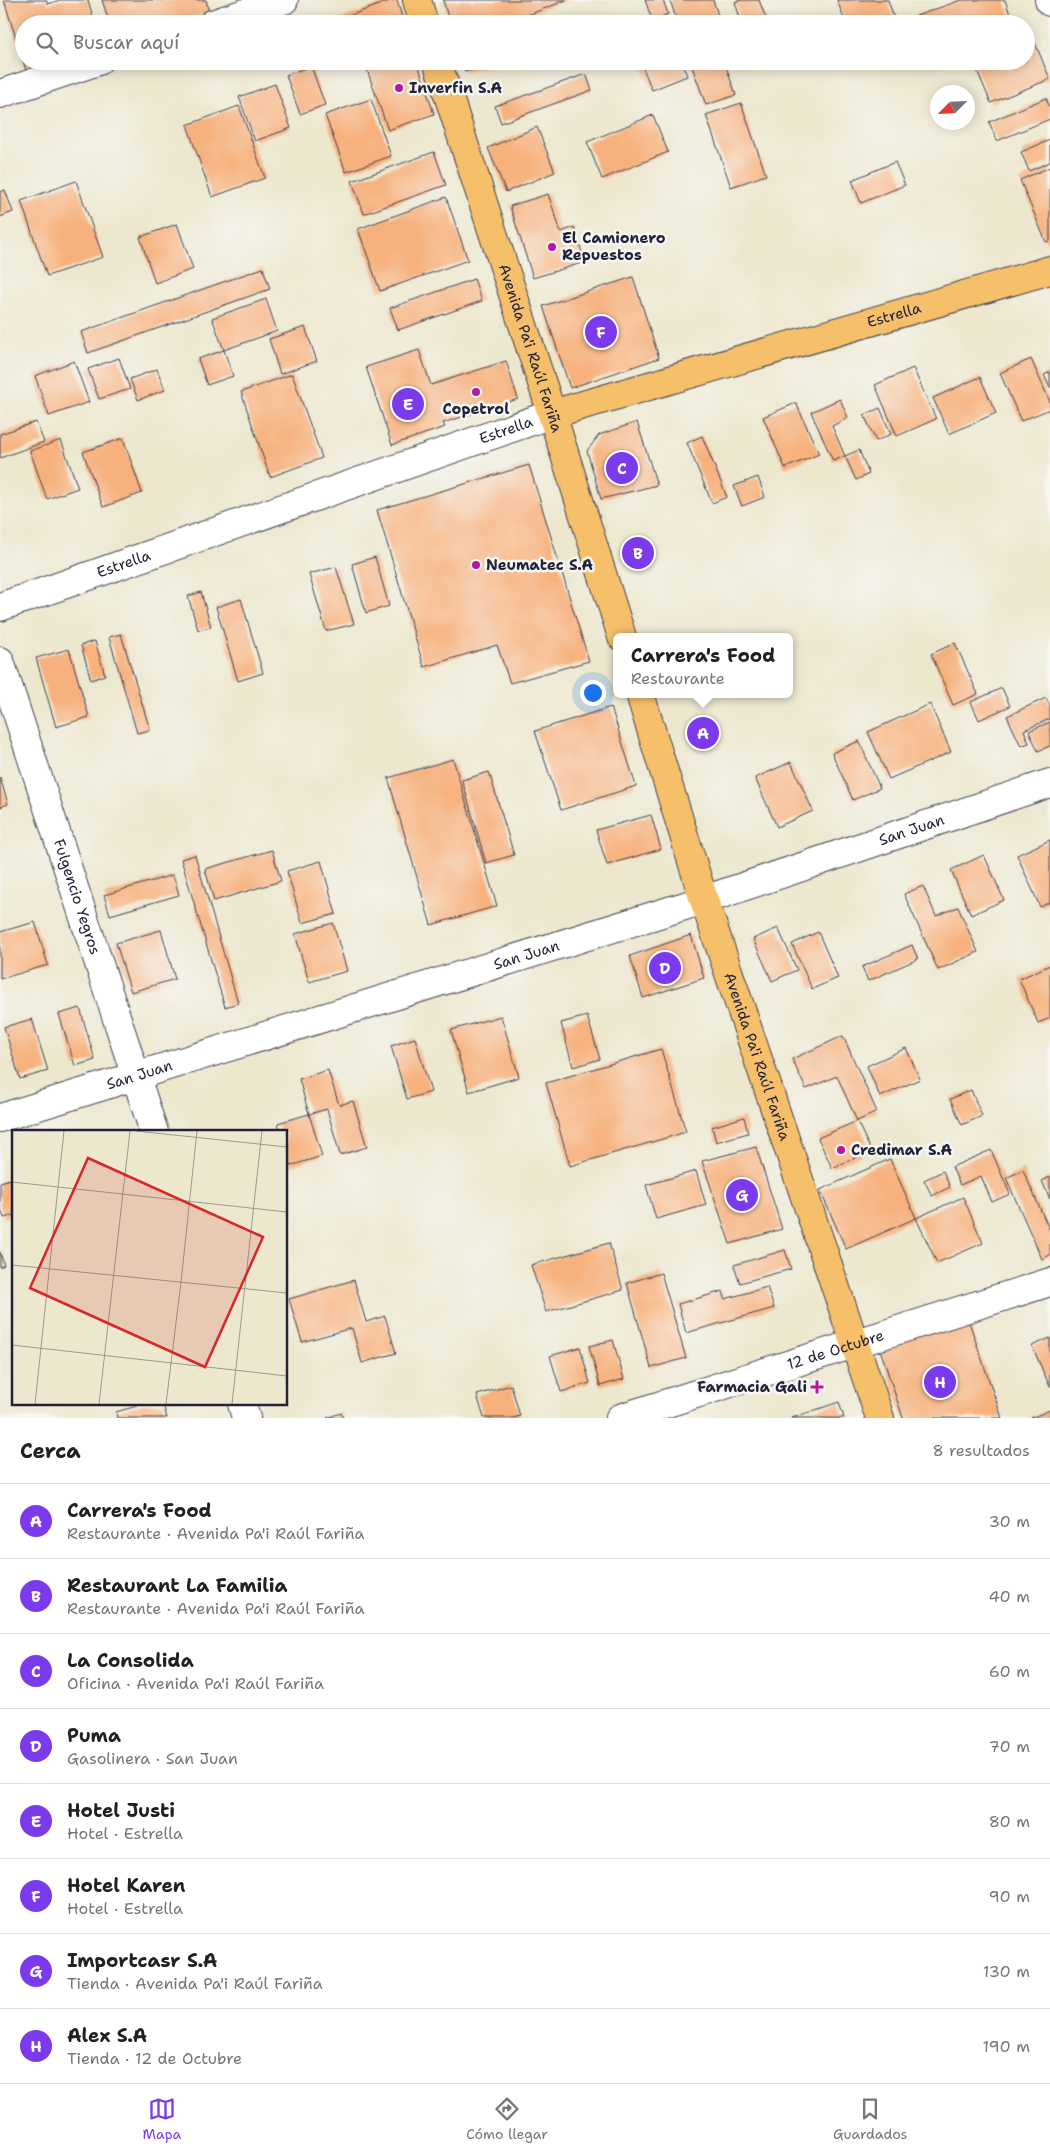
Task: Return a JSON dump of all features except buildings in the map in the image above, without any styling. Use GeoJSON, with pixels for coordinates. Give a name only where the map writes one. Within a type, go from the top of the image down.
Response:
{"type":"FeatureCollection","features":[{"type":"Feature","properties":{"kind":"main road"},"geometry":{"type":"LineString","coordinates":[[417,0],[421,15]]}},
{"type":"Feature","properties":{"kind":"main road","name":"Avenida Pa'i Raúl Fariña"},"geometry":{"type":"LineString","coordinates":[[440,70],[552,414],[621,633]]}},
{"type":"Feature","properties":{"kind":"main road","name":"Estrella"},"geometry":{"type":"LineString","coordinates":[[552,414],[1050,270]]}},
{"type":"Feature","properties":{"kind":"main road","name":"Avenida Pa'i Raúl Fariña"},"geometry":{"type":"LineString","coordinates":[[641,698],[704,900],[880,1418]]}},
{"type":"Feature","properties":{"kind":"street"},"geometry":{"type":"LineString","coordinates":[[239,15],[284,0]]}},
{"type":"Feature","properties":{"kind":"street"},"geometry":{"type":"LineString","coordinates":[[0,94],[71,70]]}},
{"type":"Feature","properties":{"kind":"street","name":"Estrella"},"geometry":{"type":"LineString","coordinates":[[0,607],[552,414]]}},
{"type":"Feature","properties":{"kind":"street","name":"Fulgencio Yegros"},"geometry":{"type":"LineString","coordinates":[[0,661],[153,1130]]}},
{"type":"Feature","properties":{"kind":"street","name":"San Juan"},"geometry":{"type":"LineString","coordinates":[[0,1118],[704,900],[1050,783]]}},
{"type":"Feature","properties":{"kind":"street","name":"12 de Octubre"},"geometry":{"type":"LineString","coordinates":[[620,1418],[1050,1282]]}},
{"type":"Feature","properties":{"kind":"place","name":"Inverfin S.A"},"geometry":{"type":"Point","coordinates":[399,88]}},
{"type":"Feature","properties":{"kind":"place","name":"El Camionero Repuestos"},"geometry":{"type":"Point","coordinates":[552,247]}},
{"type":"Feature","properties":{"kind":"place","name":"Hotel Karen"},"geometry":{"type":"Point","coordinates":[601,332]}},
{"type":"Feature","properties":{"kind":"place","name":"Copetrol"},"geometry":{"type":"Point","coordinates":[476,392]}},
{"type":"Feature","properties":{"kind":"place","name":"Hotel Justi"},"geometry":{"type":"Point","coordinates":[408,404]}},
{"type":"Feature","properties":{"kind":"place","name":"La Consolida"},"geometry":{"type":"Point","coordinates":[622,468]}},
{"type":"Feature","properties":{"kind":"place","name":"Restaurant La Familia"},"geometry":{"type":"Point","coordinates":[638,553]}},
{"type":"Feature","properties":{"kind":"place","name":"Neumatec S.A"},"geometry":{"type":"Point","coordinates":[476,565]}},
{"type":"Feature","properties":{"kind":"place","name":"Carrera's Food"},"geometry":{"type":"Point","coordinates":[703,733]}},
{"type":"Feature","properties":{"kind":"place","name":"Puma"},"geometry":{"type":"Point","coordinates":[665,968]}},
{"type":"Feature","properties":{"kind":"place","name":"Credimar S.A"},"geometry":{"type":"Point","coordinates":[841,1150]}},
{"type":"Feature","properties":{"kind":"place","name":"Importcasr S.A"},"geometry":{"type":"Point","coordinates":[742,1195]}},
{"type":"Feature","properties":{"kind":"place","name":"Alex S.A"},"geometry":{"type":"Point","coordinates":[940,1382]}},
{"type":"Feature","properties":{"kind":"place","name":"Farmacia Gali"},"geometry":{"type":"Point","coordinates":[817,1387]}}]}
